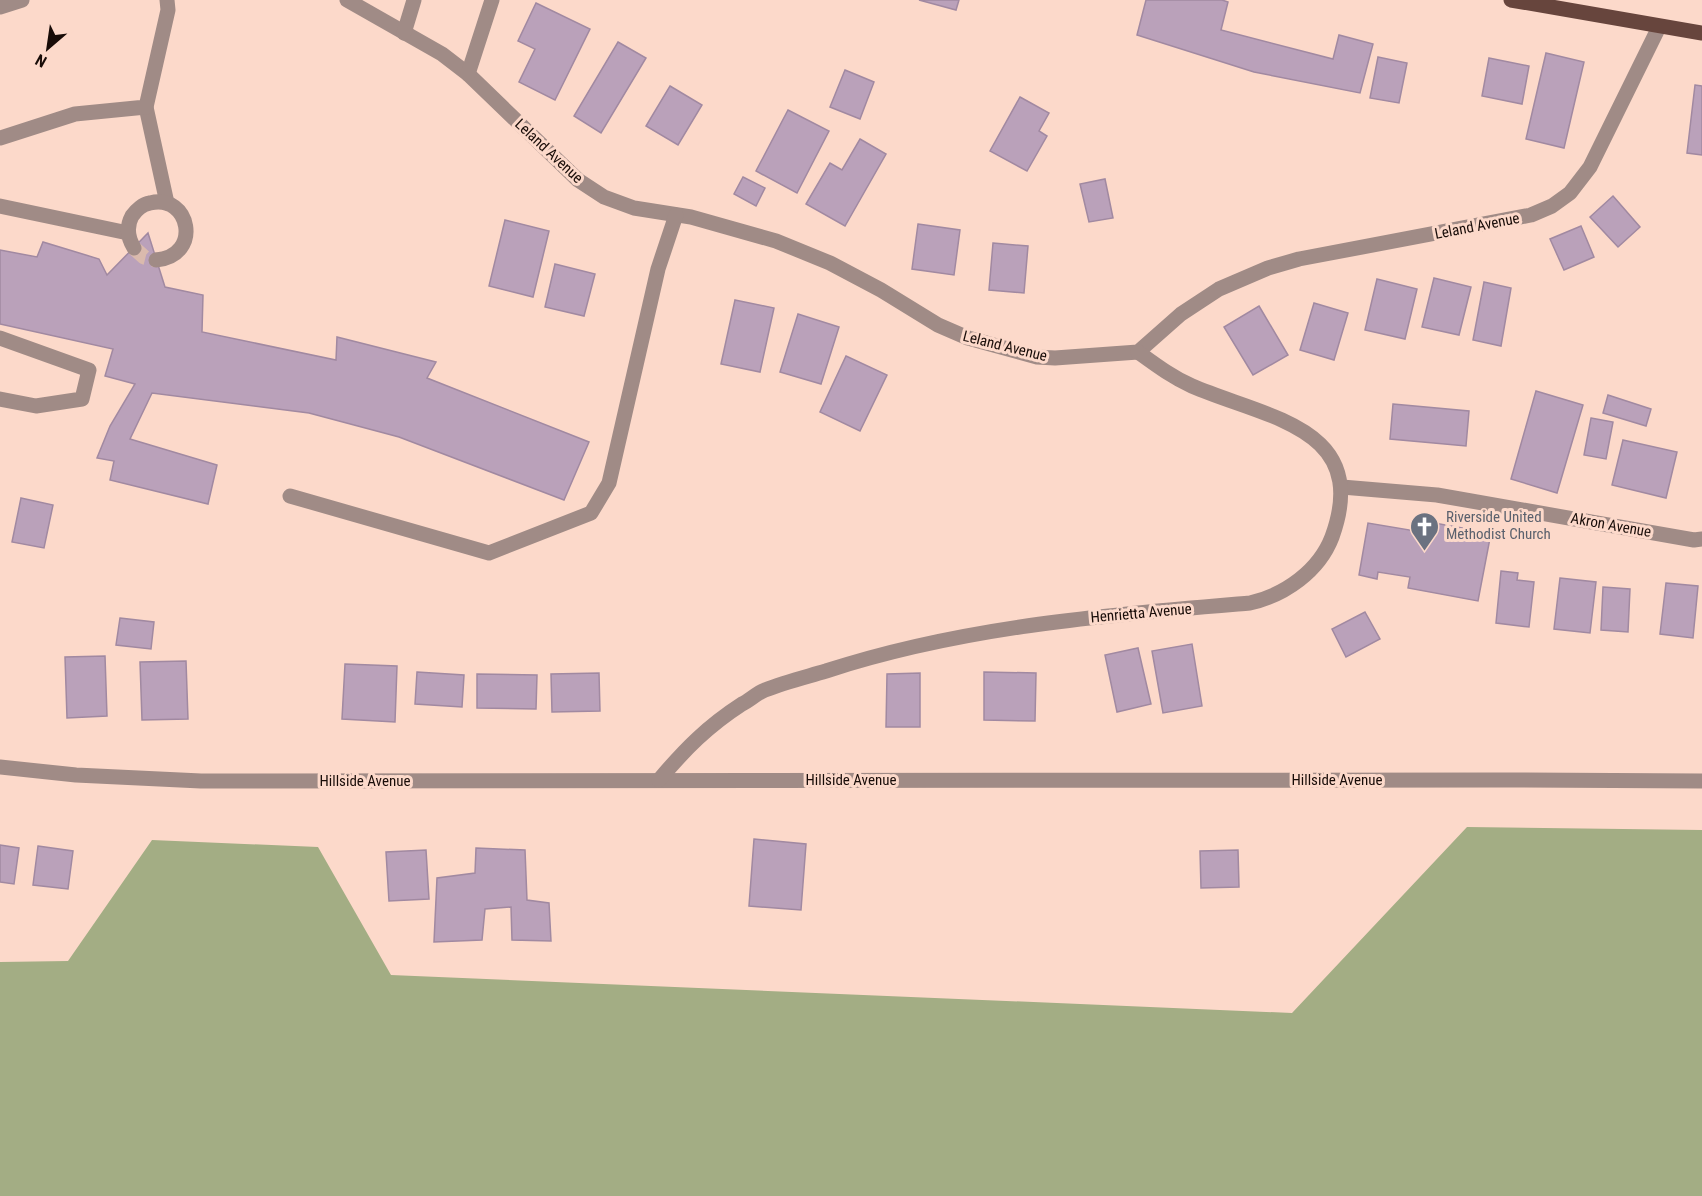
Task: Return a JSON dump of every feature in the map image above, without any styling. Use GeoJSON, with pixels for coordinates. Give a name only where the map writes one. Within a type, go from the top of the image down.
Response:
{"type":"FeatureCollection","features":[{"type":"Feature","properties":{"kind":"main road"},"geometry":{"type":"LineString","coordinates":[[1511,0],[1702,33]]}},
{"type":"Feature","properties":{"kind":"street"},"geometry":{"type":"LineString","coordinates":[[0,7],[22,0]]}},
{"type":"Feature","properties":{"kind":"street"},"geometry":{"type":"LineString","coordinates":[[167,0],[168,10],[146,107],[167,203]]}},
{"type":"Feature","properties":{"kind":"street","name":"Leland Avenue"},"geometry":{"type":"LineString","coordinates":[[347,0],[368,6],[404,33],[442,54],[468,74],[578,180],[604,197],[634,208],[676,215],[776,241],[830,263],[881,290],[938,325],[968,338],[1037,357],[1055,358],[1138,352],[1180,314],[1219,289],[1268,268],[1532,215],[1552,206],[1570,193],[1590,167],[1659,27]]}},
{"type":"Feature","properties":{"kind":"street"},"geometry":{"type":"LineString","coordinates":[[404,33],[414,0]]}},
{"type":"Feature","properties":{"kind":"street"},"geometry":{"type":"LineString","coordinates":[[468,74],[492,0]]}},
{"type":"Feature","properties":{"kind":"street"},"geometry":{"type":"LineString","coordinates":[[0,138],[75,114],[146,107]]}},
{"type":"Feature","properties":{"kind":"street"},"geometry":{"type":"LineString","coordinates":[[0,206],[131,241],[129,224],[139,208],[148,203],[167,203],[182,215],[187,233],[179,251],[171,257],[156,260]]}},
{"type":"Feature","properties":{"kind":"street"},"geometry":{"type":"LineString","coordinates":[[290,496],[489,553],[591,513],[609,483],[658,269],[676,215]]}},
{"type":"Feature","properties":{"kind":"street"},"geometry":{"type":"LineString","coordinates":[[0,338],[89,370],[82,399],[36,406],[0,399]]}},
{"type":"Feature","properties":{"kind":"street","name":"Henrietta Avenue"},"geometry":{"type":"LineString","coordinates":[[659,780],[686,748],[717,720],[764,690],[924,643],[1019,626],[1114,614],[1264,600],[1290,587],[1313,568],[1329,544],[1339,516],[1342,487],[1335,465],[1322,446],[1305,430],[1191,385],[1163,370],[1138,352]]}},
{"type":"Feature","properties":{"kind":"street","name":"Akron Avenue"},"geometry":{"type":"LineString","coordinates":[[1342,487],[1437,495],[1694,540],[1702,539]]}},
{"type":"Feature","properties":{"kind":"street","name":"Hillside Avenue"},"geometry":{"type":"LineString","coordinates":[[0,767],[76,775],[201,781],[1702,781]]}},
{"type":"Feature","properties":{"kind":"green space"},"geometry":{"type":"Polygon","coordinates":[[[1467,827],[1702,830],[1702,1196],[0,1196],[0,962],[68,961],[152,840],[318,847],[391,975],[1292,1013],[1467,827]]]}},
{"type":"Feature","properties":{"kind":"building"},"geometry":{"type":"Polygon","coordinates":[[[919,0],[959,0],[956,10],[919,0]]]}},
{"type":"Feature","properties":{"kind":"building"},"geometry":{"type":"Polygon","coordinates":[[[1146,0],[1222,0],[1228,2],[1221,30],[1333,59],[1339,35],[1373,44],[1360,93],[1254,72],[1137,35],[1146,0]]]}},
{"type":"Feature","properties":{"kind":"building"},"geometry":{"type":"Polygon","coordinates":[[[536,3],[590,29],[555,100],[519,82],[535,49],[518,41],[536,3]]]}},
{"type":"Feature","properties":{"kind":"building"},"geometry":{"type":"Polygon","coordinates":[[[618,42],[646,58],[601,133],[574,116],[618,42]]]}},
{"type":"Feature","properties":{"kind":"building"},"geometry":{"type":"Polygon","coordinates":[[[1546,53],[1584,62],[1564,148],[1526,139],[1546,53]]]}},
{"type":"Feature","properties":{"kind":"building"},"geometry":{"type":"Polygon","coordinates":[[[1378,57],[1407,63],[1399,103],[1370,98],[1378,57]]]}},
{"type":"Feature","properties":{"kind":"building"},"geometry":{"type":"Polygon","coordinates":[[[1489,58],[1529,66],[1522,104],[1482,96],[1489,58]]]}},
{"type":"Feature","properties":{"kind":"building"},"geometry":{"type":"Polygon","coordinates":[[[845,70],[874,82],[860,119],[830,107],[845,70]]]}},
{"type":"Feature","properties":{"kind":"building"},"geometry":{"type":"Polygon","coordinates":[[[1695,85],[1702,86],[1702,155],[1687,153],[1695,85]]]}},
{"type":"Feature","properties":{"kind":"building"},"geometry":{"type":"Polygon","coordinates":[[[670,86],[702,105],[678,145],[646,126],[670,86]]]}},
{"type":"Feature","properties":{"kind":"building"},"geometry":{"type":"Polygon","coordinates":[[[1020,97],[1049,113],[1039,131],[1047,136],[1027,171],[990,151],[1020,97]]]}},
{"type":"Feature","properties":{"kind":"building"},"geometry":{"type":"Polygon","coordinates":[[[788,110],[829,131],[797,193],[756,171],[788,110]]]}},
{"type":"Feature","properties":{"kind":"building"},"geometry":{"type":"Polygon","coordinates":[[[860,139],[886,154],[845,226],[806,204],[830,163],[842,170],[860,139]]]}},
{"type":"Feature","properties":{"kind":"building"},"geometry":{"type":"Polygon","coordinates":[[[743,177],[765,188],[756,206],[734,194],[743,177]]]}},
{"type":"Feature","properties":{"kind":"building"},"geometry":{"type":"Polygon","coordinates":[[[1105,179],[1113,218],[1089,222],[1080,184],[1105,179]]]}},
{"type":"Feature","properties":{"kind":"building"},"geometry":{"type":"Polygon","coordinates":[[[1613,196],[1640,227],[1618,247],[1590,217],[1613,196]]]}},
{"type":"Feature","properties":{"kind":"building"},"geometry":{"type":"Polygon","coordinates":[[[505,220],[549,231],[533,297],[489,286],[505,220]]]}},
{"type":"Feature","properties":{"kind":"building"},"geometry":{"type":"Polygon","coordinates":[[[918,224],[960,230],[954,275],[912,269],[918,224]]]}},
{"type":"Feature","properties":{"kind":"building"},"geometry":{"type":"Polygon","coordinates":[[[1581,226],[1594,257],[1564,270],[1550,239],[1581,226]]]}},
{"type":"Feature","properties":{"kind":"building"},"geometry":{"type":"Polygon","coordinates":[[[148,233],[165,287],[203,295],[202,332],[336,360],[337,337],[436,362],[427,378],[589,442],[564,500],[399,437],[309,413],[152,393],[130,439],[217,465],[208,504],[110,480],[114,461],[97,458],[110,426],[135,384],[105,376],[113,349],[0,324],[0,250],[37,257],[43,242],[99,259],[107,275],[148,233]]]}},
{"type":"Feature","properties":{"kind":"building"},"geometry":{"type":"Polygon","coordinates":[[[993,243],[1028,246],[1024,293],[989,290],[993,243]]]}},
{"type":"Feature","properties":{"kind":"building"},"geometry":{"type":"Polygon","coordinates":[[[555,264],[595,274],[584,316],[545,307],[555,264]]]}},
{"type":"Feature","properties":{"kind":"building"},"geometry":{"type":"Polygon","coordinates":[[[1434,278],[1471,287],[1459,335],[1422,327],[1434,278]]]}},
{"type":"Feature","properties":{"kind":"building"},"geometry":{"type":"Polygon","coordinates":[[[1377,279],[1417,289],[1405,339],[1365,330],[1377,279]]]}},
{"type":"Feature","properties":{"kind":"building"},"geometry":{"type":"Polygon","coordinates":[[[1484,282],[1511,288],[1501,346],[1473,340],[1484,282]]]}},
{"type":"Feature","properties":{"kind":"building"},"geometry":{"type":"Polygon","coordinates":[[[735,300],[774,308],[760,372],[721,364],[735,300]]]}},
{"type":"Feature","properties":{"kind":"building"},"geometry":{"type":"Polygon","coordinates":[[[1314,303],[1348,313],[1334,360],[1300,350],[1314,303]]]}},
{"type":"Feature","properties":{"kind":"building"},"geometry":{"type":"Polygon","coordinates":[[[1259,306],[1288,355],[1253,375],[1224,327],[1259,306]]]}},
{"type":"Feature","properties":{"kind":"building"},"geometry":{"type":"Polygon","coordinates":[[[798,314],[839,327],[821,384],[780,372],[798,314]]]}},
{"type":"Feature","properties":{"kind":"building"},"geometry":{"type":"Polygon","coordinates":[[[846,356],[887,375],[860,431],[820,412],[846,356]]]}},
{"type":"Feature","properties":{"kind":"building"},"geometry":{"type":"Polygon","coordinates":[[[1536,391],[1583,405],[1557,493],[1511,479],[1536,391]]]}},
{"type":"Feature","properties":{"kind":"building"},"geometry":{"type":"Polygon","coordinates":[[[1608,395],[1651,409],[1646,426],[1603,413],[1608,395]]]}},
{"type":"Feature","properties":{"kind":"building"},"geometry":{"type":"Polygon","coordinates":[[[1393,404],[1469,411],[1466,446],[1390,439],[1393,404]]]}},
{"type":"Feature","properties":{"kind":"building"},"geometry":{"type":"Polygon","coordinates":[[[1591,418],[1613,422],[1606,459],[1584,455],[1591,418]]]}},
{"type":"Feature","properties":{"kind":"building"},"geometry":{"type":"Polygon","coordinates":[[[1623,440],[1677,452],[1666,498],[1612,485],[1623,440]]]}},
{"type":"Feature","properties":{"kind":"building"},"geometry":{"type":"Polygon","coordinates":[[[21,498],[53,505],[44,548],[12,542],[21,498]]]}},
{"type":"Feature","properties":{"kind":"building","name":"Riverside United Methodist Church"},"geometry":{"type":"Polygon","coordinates":[[[1423,521],[1491,533],[1478,601],[1408,588],[1410,577],[1378,572],[1377,579],[1359,575],[1368,523],[1421,532],[1423,521]]]}},
{"type":"Feature","properties":{"kind":"building"},"geometry":{"type":"Polygon","coordinates":[[[1501,571],[1518,573],[1517,580],[1534,582],[1529,627],[1496,623],[1501,571]]]}},
{"type":"Feature","properties":{"kind":"building"},"geometry":{"type":"Polygon","coordinates":[[[1560,578],[1596,582],[1590,633],[1554,629],[1560,578]]]}},
{"type":"Feature","properties":{"kind":"building"},"geometry":{"type":"Polygon","coordinates":[[[1666,583],[1698,586],[1693,638],[1660,634],[1666,583]]]}},
{"type":"Feature","properties":{"kind":"building"},"geometry":{"type":"Polygon","coordinates":[[[1603,587],[1630,589],[1628,632],[1601,630],[1603,587]]]}},
{"type":"Feature","properties":{"kind":"building"},"geometry":{"type":"Polygon","coordinates":[[[1365,612],[1380,639],[1346,657],[1332,629],[1365,612]]]}},
{"type":"Feature","properties":{"kind":"building"},"geometry":{"type":"Polygon","coordinates":[[[120,618],[154,622],[151,649],[116,645],[120,618]]]}},
{"type":"Feature","properties":{"kind":"building"},"geometry":{"type":"Polygon","coordinates":[[[1192,644],[1202,706],[1163,713],[1152,651],[1192,644]]]}},
{"type":"Feature","properties":{"kind":"building"},"geometry":{"type":"Polygon","coordinates":[[[1138,648],[1151,704],[1117,712],[1105,655],[1138,648]]]}},
{"type":"Feature","properties":{"kind":"building"},"geometry":{"type":"Polygon","coordinates":[[[105,656],[107,716],[67,718],[65,657],[105,656]]]}},
{"type":"Feature","properties":{"kind":"building"},"geometry":{"type":"Polygon","coordinates":[[[186,661],[188,719],[142,720],[140,662],[186,661]]]}},
{"type":"Feature","properties":{"kind":"building"},"geometry":{"type":"Polygon","coordinates":[[[345,664],[397,666],[395,722],[342,719],[345,664]]]}},
{"type":"Feature","properties":{"kind":"building"},"geometry":{"type":"Polygon","coordinates":[[[417,672],[464,675],[462,707],[415,704],[417,672]]]}},
{"type":"Feature","properties":{"kind":"building"},"geometry":{"type":"Polygon","coordinates":[[[984,672],[1036,673],[1035,721],[984,720],[984,672]]]}},
{"type":"Feature","properties":{"kind":"building"},"geometry":{"type":"Polygon","coordinates":[[[599,673],[600,711],[552,712],[551,674],[599,673]]]}},
{"type":"Feature","properties":{"kind":"building"},"geometry":{"type":"Polygon","coordinates":[[[920,673],[920,727],[886,727],[887,674],[920,673]]]}},
{"type":"Feature","properties":{"kind":"building"},"geometry":{"type":"Polygon","coordinates":[[[477,674],[537,675],[536,709],[477,708],[477,674]]]}},
{"type":"Feature","properties":{"kind":"building"},"geometry":{"type":"Polygon","coordinates":[[[754,839],[806,844],[801,910],[749,906],[754,839]]]}},
{"type":"Feature","properties":{"kind":"building"},"geometry":{"type":"Polygon","coordinates":[[[0,845],[19,848],[14,884],[0,882],[0,845]]]}},
{"type":"Feature","properties":{"kind":"building"},"geometry":{"type":"Polygon","coordinates":[[[38,846],[73,851],[68,889],[33,885],[38,846]]]}},
{"type":"Feature","properties":{"kind":"building"},"geometry":{"type":"Polygon","coordinates":[[[476,848],[525,850],[527,900],[549,903],[551,941],[512,940],[511,907],[485,909],[482,940],[434,942],[437,878],[475,873],[476,848]]]}},
{"type":"Feature","properties":{"kind":"building"},"geometry":{"type":"Polygon","coordinates":[[[426,850],[429,899],[389,901],[386,852],[426,850]]]}},
{"type":"Feature","properties":{"kind":"building"},"geometry":{"type":"Polygon","coordinates":[[[1238,850],[1239,887],[1201,888],[1200,851],[1238,850]]]}},
{"type":"Feature","properties":{"kind":"tunnel"},"geometry":{"type":"LineString","coordinates":[[134,248],[144,257],[156,260]]}},
{"type":"Feature","properties":{"kind":"place","name":"Riverside United Methodist Church"},"geometry":{"type":"Point","coordinates":[1425,552]}}]}
